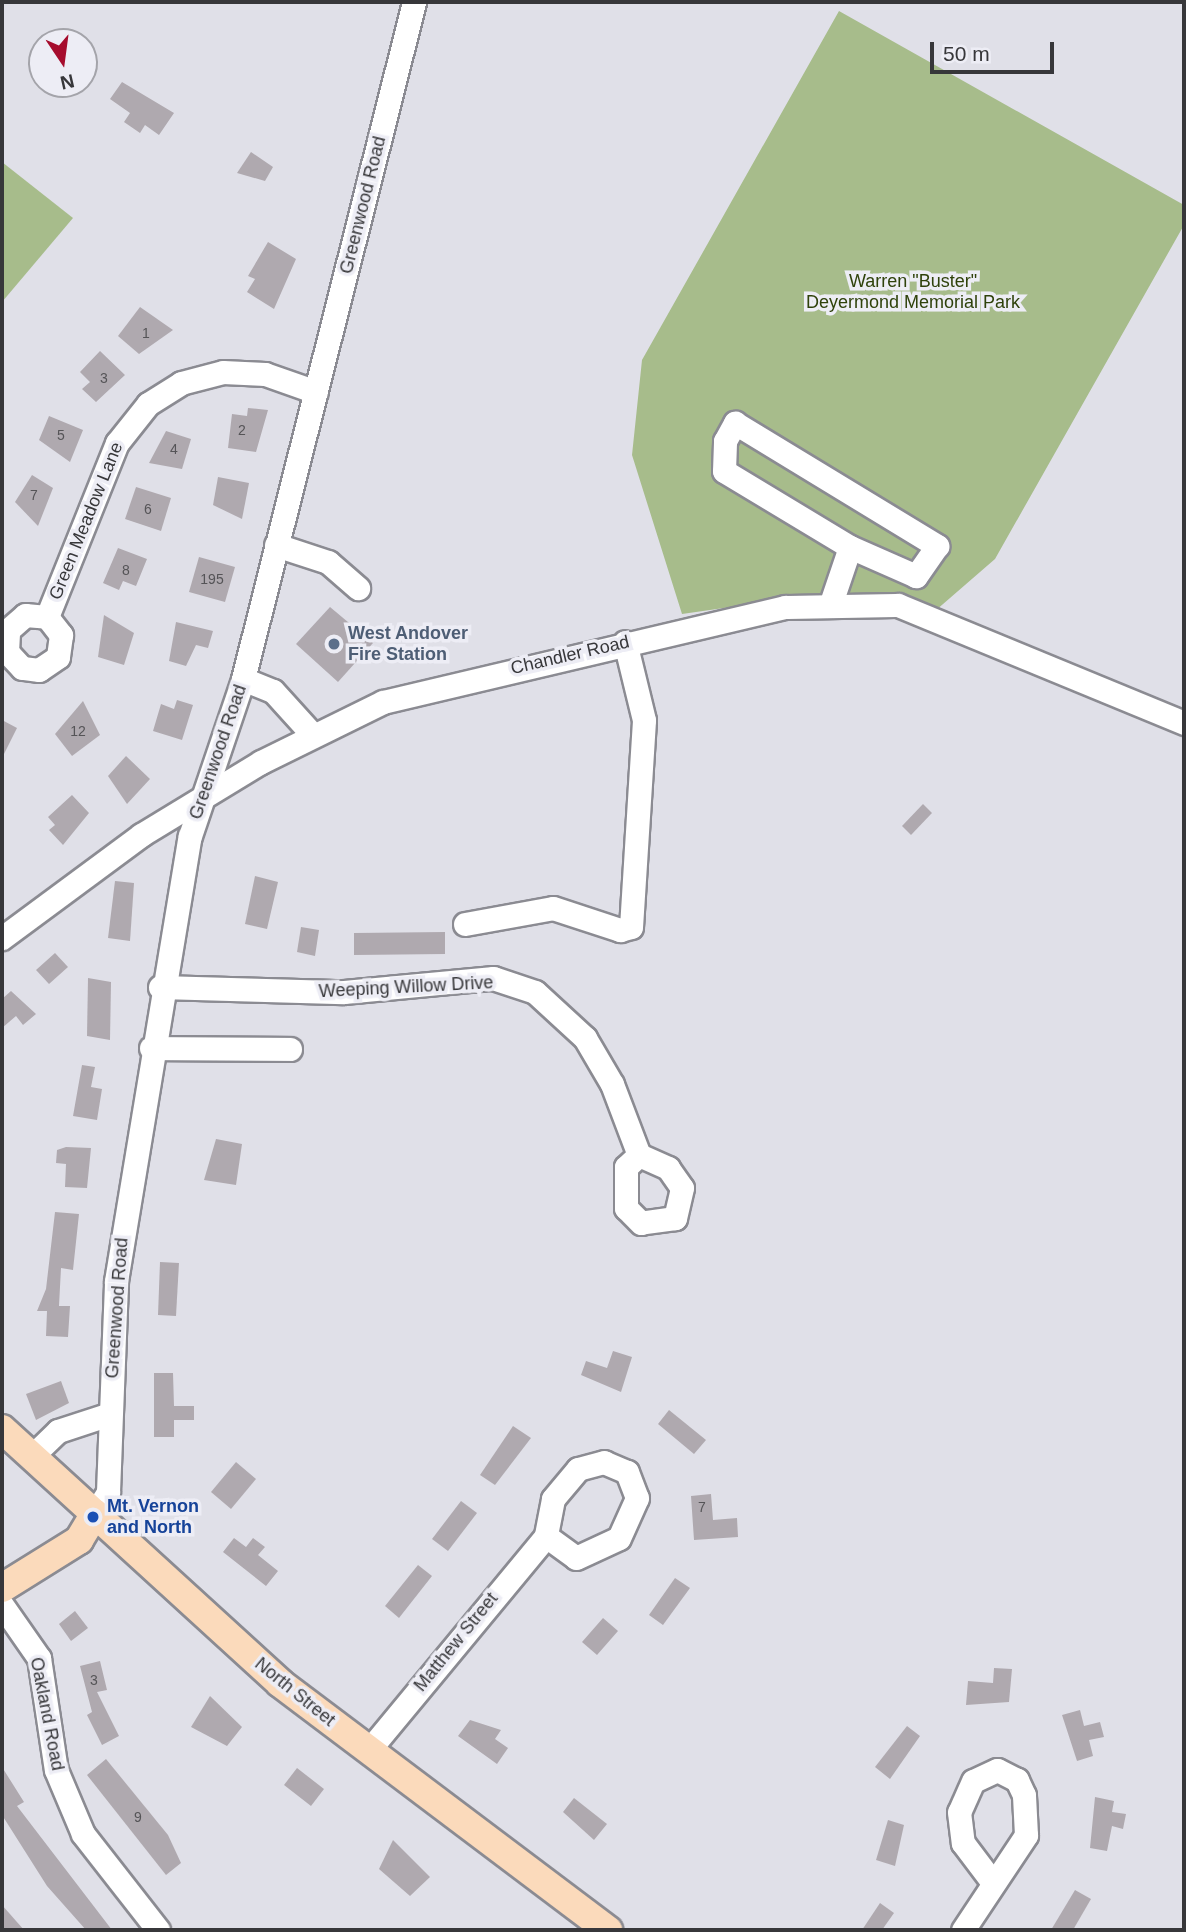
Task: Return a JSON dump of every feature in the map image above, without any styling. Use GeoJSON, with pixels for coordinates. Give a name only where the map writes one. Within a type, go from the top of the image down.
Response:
{"type":"FeatureCollection","features":[{"type":"Feature","properties":{"kind":"main road","name":"North Street"},"geometry":{"type":"LineString","coordinates":[[2,1429],[279,1683],[608,1930]]}},
{"type":"Feature","properties":{"kind":"main road"},"geometry":{"type":"LineString","coordinates":[[2,1588],[79,1540],[95,1513]]}},
{"type":"Feature","properties":{"kind":"street","name":"Greenwood Road"},"geometry":{"type":"LineString","coordinates":[[95,1513],[107,1492],[116,1282],[160,987],[198,800],[243,678],[414,2]]}},
{"type":"Feature","properties":{"kind":"street","name":"Green Meadow Lane"},"geometry":{"type":"LineString","coordinates":[[47,617],[117,443],[148,404],[181,383],[223,372],[265,374],[316,392]]}},
{"type":"Feature","properties":{"kind":"street"},"geometry":{"type":"LineString","coordinates":[[736,423],[937,546],[916,576],[850,547],[724,471],[725,441],[736,423]]}},
{"type":"Feature","properties":{"kind":"street"},"geometry":{"type":"LineString","coordinates":[[276,545],[328,562],[358,588]]}},
{"type":"Feature","properties":{"kind":"street"},"geometry":{"type":"LineString","coordinates":[[831,603],[850,547]]}},
{"type":"Feature","properties":{"kind":"street","name":"Chandler Road"},"geometry":{"type":"LineString","coordinates":[[2,938],[198,800],[312,734],[383,702],[625,642],[831,603],[898,605],[1184,723]]}},
{"type":"Feature","properties":{"kind":"street"},"geometry":{"type":"LineString","coordinates":[[465,924],[553,908],[621,930],[631,927],[645,720],[625,642]]}},
{"type":"Feature","properties":{"kind":"street"},"geometry":{"type":"LineString","coordinates":[[243,678],[273,691],[312,734]]}},
{"type":"Feature","properties":{"kind":"street","name":"Weeping Willow Drive"},"geometry":{"type":"LineString","coordinates":[[160,987],[344,992],[493,978],[535,992],[585,1038],[612,1084],[639,1155]]}},
{"type":"Feature","properties":{"kind":"street"},"geometry":{"type":"LineString","coordinates":[[151,1048],[290,1049]]}},
{"type":"Feature","properties":{"kind":"street"},"geometry":{"type":"LineString","coordinates":[[32,1456],[58,1431],[110,1413]]}},
{"type":"Feature","properties":{"kind":"street","name":"Matthew Street"},"geometry":{"type":"LineString","coordinates":[[369,1751],[546,1536],[553,1499],[578,1469],[604,1462],[627,1472],[636,1498],[619,1538],[576,1558],[546,1536]]}},
{"type":"Feature","properties":{"kind":"street","name":"Oakland Road"},"geometry":{"type":"LineString","coordinates":[[2,1605],[39,1658],[56,1770],[83,1834],[158,1930]]}},
{"type":"Feature","properties":{"kind":"street"},"geometry":{"type":"LineString","coordinates":[[963,1930],[991,1880]]}},
{"type":"Feature","properties":{"kind":"green space","name":"Warren \"Buster\" Deyermond Memorial Park"},"geometry":{"type":"Polygon","coordinates":[[[839,11],[1184,205],[1184,225],[995,559],[935,611],[816,595],[682,614],[632,455],[642,360],[839,11]]]}},
{"type":"Feature","properties":{"kind":"green space"},"geometry":{"type":"Polygon","coordinates":[[[2,162],[73,218],[2,302],[2,162]]]}},
{"type":"Feature","properties":{"kind":"building"},"geometry":{"type":"Polygon","coordinates":[[[122,82],[174,113],[159,135],[145,125],[140,133],[124,122],[130,113],[110,99],[122,82]]]}},
{"type":"Feature","properties":{"kind":"building"},"geometry":{"type":"Polygon","coordinates":[[[251,152],[273,167],[265,181],[237,173],[251,152]]]}},
{"type":"Feature","properties":{"kind":"building"},"geometry":{"type":"Polygon","coordinates":[[[268,242],[296,259],[274,309],[247,292],[255,279],[248,276],[268,242]]]}},
{"type":"Feature","properties":{"kind":"building"},"geometry":{"type":"Polygon","coordinates":[[[140,307],[173,330],[139,354],[118,336],[140,307]]]}},
{"type":"Feature","properties":{"kind":"building"},"geometry":{"type":"Polygon","coordinates":[[[100,351],[125,375],[96,402],[82,389],[90,382],[80,372],[100,351]]]}},
{"type":"Feature","properties":{"kind":"building"},"geometry":{"type":"Polygon","coordinates":[[[248,408],[268,410],[256,452],[228,448],[232,414],[247,416],[248,408]]]}},
{"type":"Feature","properties":{"kind":"building"},"geometry":{"type":"Polygon","coordinates":[[[49,416],[83,430],[70,462],[39,440],[49,416]]]}},
{"type":"Feature","properties":{"kind":"building"},"geometry":{"type":"Polygon","coordinates":[[[166,431],[191,439],[182,469],[149,463],[166,431]]]}},
{"type":"Feature","properties":{"kind":"building"},"geometry":{"type":"Polygon","coordinates":[[[32,475],[53,488],[38,526],[15,502],[32,475]]]}},
{"type":"Feature","properties":{"kind":"building"},"geometry":{"type":"Polygon","coordinates":[[[218,477],[249,483],[242,519],[213,505],[218,477]]]}},
{"type":"Feature","properties":{"kind":"building"},"geometry":{"type":"Polygon","coordinates":[[[136,487],[171,498],[161,531],[125,519],[136,487]]]}},
{"type":"Feature","properties":{"kind":"building"},"geometry":{"type":"Polygon","coordinates":[[[118,548],[147,559],[136,586],[123,581],[119,590],[103,583],[118,548]]]}},
{"type":"Feature","properties":{"kind":"building"},"geometry":{"type":"Polygon","coordinates":[[[199,557],[235,567],[225,602],[189,592],[199,557]]]}},
{"type":"Feature","properties":{"kind":"building","name":"West Andover Fire Station"},"geometry":{"type":"Polygon","coordinates":[[[330,607],[373,643],[338,682],[296,644],[330,607]]]}},
{"type":"Feature","properties":{"kind":"building"},"geometry":{"type":"Polygon","coordinates":[[[104,615],[134,633],[124,665],[98,657],[104,615]]]}},
{"type":"Feature","properties":{"kind":"building"},"geometry":{"type":"Polygon","coordinates":[[[176,622],[213,631],[208,648],[196,645],[186,666],[169,661],[176,622]]]}},
{"type":"Feature","properties":{"kind":"building"},"geometry":{"type":"Polygon","coordinates":[[[177,700],[193,705],[182,740],[153,731],[161,704],[174,709],[177,700]]]}},
{"type":"Feature","properties":{"kind":"building"},"geometry":{"type":"Polygon","coordinates":[[[83,701],[100,735],[72,756],[55,734],[83,701]]]}},
{"type":"Feature","properties":{"kind":"building"},"geometry":{"type":"Polygon","coordinates":[[[2,720],[17,728],[2,758],[2,720]]]}},
{"type":"Feature","properties":{"kind":"building"},"geometry":{"type":"Polygon","coordinates":[[[126,756],[150,779],[127,804],[108,776],[126,756]]]}},
{"type":"Feature","properties":{"kind":"building"},"geometry":{"type":"Polygon","coordinates":[[[72,795],[89,813],[63,845],[49,830],[55,825],[48,817],[72,795]]]}},
{"type":"Feature","properties":{"kind":"building"},"geometry":{"type":"Polygon","coordinates":[[[923,804],[932,813],[911,835],[902,826],[923,804]]]}},
{"type":"Feature","properties":{"kind":"building"},"geometry":{"type":"Polygon","coordinates":[[[255,876],[278,882],[267,929],[245,924],[255,876]]]}},
{"type":"Feature","properties":{"kind":"building"},"geometry":{"type":"Polygon","coordinates":[[[115,881],[134,883],[130,941],[108,938],[115,881]]]}},
{"type":"Feature","properties":{"kind":"building"},"geometry":{"type":"Polygon","coordinates":[[[301,927],[319,930],[315,956],[297,952],[301,927]]]}},
{"type":"Feature","properties":{"kind":"building"},"geometry":{"type":"Polygon","coordinates":[[[445,932],[445,954],[354,955],[354,933],[445,932]]]}},
{"type":"Feature","properties":{"kind":"building"},"geometry":{"type":"Polygon","coordinates":[[[55,953],[68,967],[49,984],[36,970],[55,953]]]}},
{"type":"Feature","properties":{"kind":"building"},"geometry":{"type":"Polygon","coordinates":[[[88,978],[111,982],[110,1040],[87,1036],[88,978]]]}},
{"type":"Feature","properties":{"kind":"building"},"geometry":{"type":"Polygon","coordinates":[[[11,991],[36,1014],[23,1025],[16,1016],[2,1028],[2,999],[11,991]]]}},
{"type":"Feature","properties":{"kind":"building"},"geometry":{"type":"Polygon","coordinates":[[[82,1065],[95,1067],[91,1087],[102,1089],[97,1120],[73,1116],[82,1065]]]}},
{"type":"Feature","properties":{"kind":"building"},"geometry":{"type":"Polygon","coordinates":[[[216,1139],[242,1144],[236,1185],[204,1180],[216,1139]]]}},
{"type":"Feature","properties":{"kind":"building"},"geometry":{"type":"Polygon","coordinates":[[[66,1147],[91,1148],[87,1188],[65,1187],[66,1164],[56,1163],[57,1150],[66,1147]]]}},
{"type":"Feature","properties":{"kind":"building"},"geometry":{"type":"Polygon","coordinates":[[[55,1212],[79,1214],[73,1270],[61,1268],[59,1306],[70,1306],[68,1337],[46,1336],[47,1311],[37,1311],[46,1289],[55,1212]]]}},
{"type":"Feature","properties":{"kind":"building"},"geometry":{"type":"Polygon","coordinates":[[[160,1262],[179,1263],[176,1316],[158,1315],[160,1262]]]}},
{"type":"Feature","properties":{"kind":"building"},"geometry":{"type":"Polygon","coordinates":[[[613,1351],[632,1357],[621,1392],[581,1375],[586,1361],[607,1368],[613,1351]]]}},
{"type":"Feature","properties":{"kind":"building"},"geometry":{"type":"Polygon","coordinates":[[[154,1373],[173,1373],[174,1406],[194,1406],[194,1420],[174,1420],[174,1437],[154,1437],[154,1373]]]}},
{"type":"Feature","properties":{"kind":"building"},"geometry":{"type":"Polygon","coordinates":[[[61,1381],[69,1403],[36,1420],[26,1394],[61,1381]]]}},
{"type":"Feature","properties":{"kind":"building"},"geometry":{"type":"Polygon","coordinates":[[[669,1410],[706,1440],[694,1454],[658,1424],[669,1410]]]}},
{"type":"Feature","properties":{"kind":"building"},"geometry":{"type":"Polygon","coordinates":[[[513,1426],[531,1438],[495,1485],[480,1475],[513,1426]]]}},
{"type":"Feature","properties":{"kind":"building"},"geometry":{"type":"Polygon","coordinates":[[[236,1462],[256,1479],[231,1509],[211,1492],[236,1462]]]}},
{"type":"Feature","properties":{"kind":"building"},"geometry":{"type":"Polygon","coordinates":[[[711,1494],[713,1520],[737,1518],[738,1537],[694,1540],[691,1496],[711,1494]]]}},
{"type":"Feature","properties":{"kind":"building"},"geometry":{"type":"Polygon","coordinates":[[[461,1501],[477,1513],[448,1551],[432,1539],[461,1501]]]}},
{"type":"Feature","properties":{"kind":"building"},"geometry":{"type":"Polygon","coordinates":[[[234,1538],[246,1547],[253,1538],[265,1547],[258,1555],[278,1571],[266,1586],[223,1552],[234,1538]]]}},
{"type":"Feature","properties":{"kind":"building"},"geometry":{"type":"Polygon","coordinates":[[[418,1565],[432,1576],[399,1618],[385,1606],[418,1565]]]}},
{"type":"Feature","properties":{"kind":"building"},"geometry":{"type":"Polygon","coordinates":[[[675,1578],[690,1588],[663,1625],[649,1615],[675,1578]]]}},
{"type":"Feature","properties":{"kind":"building"},"geometry":{"type":"Polygon","coordinates":[[[75,1611],[88,1628],[71,1641],[59,1624],[75,1611]]]}},
{"type":"Feature","properties":{"kind":"building"},"geometry":{"type":"Polygon","coordinates":[[[603,1618],[618,1631],[597,1655],[582,1642],[603,1618]]]}},
{"type":"Feature","properties":{"kind":"building"},"geometry":{"type":"Polygon","coordinates":[[[100,1661],[107,1690],[97,1692],[119,1736],[102,1745],[87,1715],[92,1712],[80,1666],[100,1661]]]}},
{"type":"Feature","properties":{"kind":"building"},"geometry":{"type":"Polygon","coordinates":[[[994,1668],[1012,1669],[1009,1702],[966,1705],[968,1681],[993,1683],[994,1668]]]}},
{"type":"Feature","properties":{"kind":"building"},"geometry":{"type":"Polygon","coordinates":[[[210,1696],[242,1727],[227,1746],[191,1727],[210,1696]]]}},
{"type":"Feature","properties":{"kind":"building"},"geometry":{"type":"Polygon","coordinates":[[[1080,1710],[1084,1726],[1100,1722],[1104,1737],[1089,1740],[1093,1756],[1077,1761],[1062,1715],[1080,1710]]]}},
{"type":"Feature","properties":{"kind":"building"},"geometry":{"type":"Polygon","coordinates":[[[470,1720],[501,1730],[495,1739],[508,1748],[497,1764],[458,1736],[470,1720]]]}},
{"type":"Feature","properties":{"kind":"building"},"geometry":{"type":"Polygon","coordinates":[[[907,1726],[920,1736],[890,1779],[875,1767],[907,1726]]]}},
{"type":"Feature","properties":{"kind":"building"},"geometry":{"type":"Polygon","coordinates":[[[106,1759],[168,1835],[181,1863],[166,1875],[87,1775],[106,1759]]]}},
{"type":"Feature","properties":{"kind":"building"},"geometry":{"type":"Polygon","coordinates":[[[2,1767],[24,1802],[17,1806],[112,1930],[86,1930],[47,1886],[2,1815],[2,1767]]]}},
{"type":"Feature","properties":{"kind":"building"},"geometry":{"type":"Polygon","coordinates":[[[297,1768],[324,1789],[311,1806],[284,1785],[297,1768]]]}},
{"type":"Feature","properties":{"kind":"building"},"geometry":{"type":"Polygon","coordinates":[[[1095,1797],[1114,1801],[1112,1812],[1126,1814],[1123,1829],[1112,1826],[1107,1851],[1090,1848],[1095,1797]]]}},
{"type":"Feature","properties":{"kind":"building"},"geometry":{"type":"Polygon","coordinates":[[[574,1798],[607,1824],[594,1840],[563,1812],[574,1798]]]}},
{"type":"Feature","properties":{"kind":"building"},"geometry":{"type":"Polygon","coordinates":[[[888,1820],[904,1825],[895,1866],[876,1860],[888,1820]]]}},
{"type":"Feature","properties":{"kind":"building"},"geometry":{"type":"Polygon","coordinates":[[[393,1840],[430,1877],[410,1896],[379,1869],[393,1840]]]}},
{"type":"Feature","properties":{"kind":"building"},"geometry":{"type":"Polygon","coordinates":[[[1075,1890],[1091,1899],[1073,1930],[1051,1930],[1075,1890]]]}},
{"type":"Feature","properties":{"kind":"building"},"geometry":{"type":"Polygon","coordinates":[[[880,1903],[894,1913],[882,1930],[862,1930],[880,1903]]]}},
{"type":"Feature","properties":{"kind":"building"},"geometry":{"type":"Polygon","coordinates":[[[2,1905],[24,1930],[2,1930],[2,1905]]]}},
{"type":"Feature","properties":{"kind":"place","name":"West Andover Fire Station"},"geometry":{"type":"Point","coordinates":[334,644]}},
{"type":"Feature","properties":{"kind":"place","name":"Mt. Vernon and North"},"geometry":{"type":"Point","coordinates":[93,1517]}}]}
